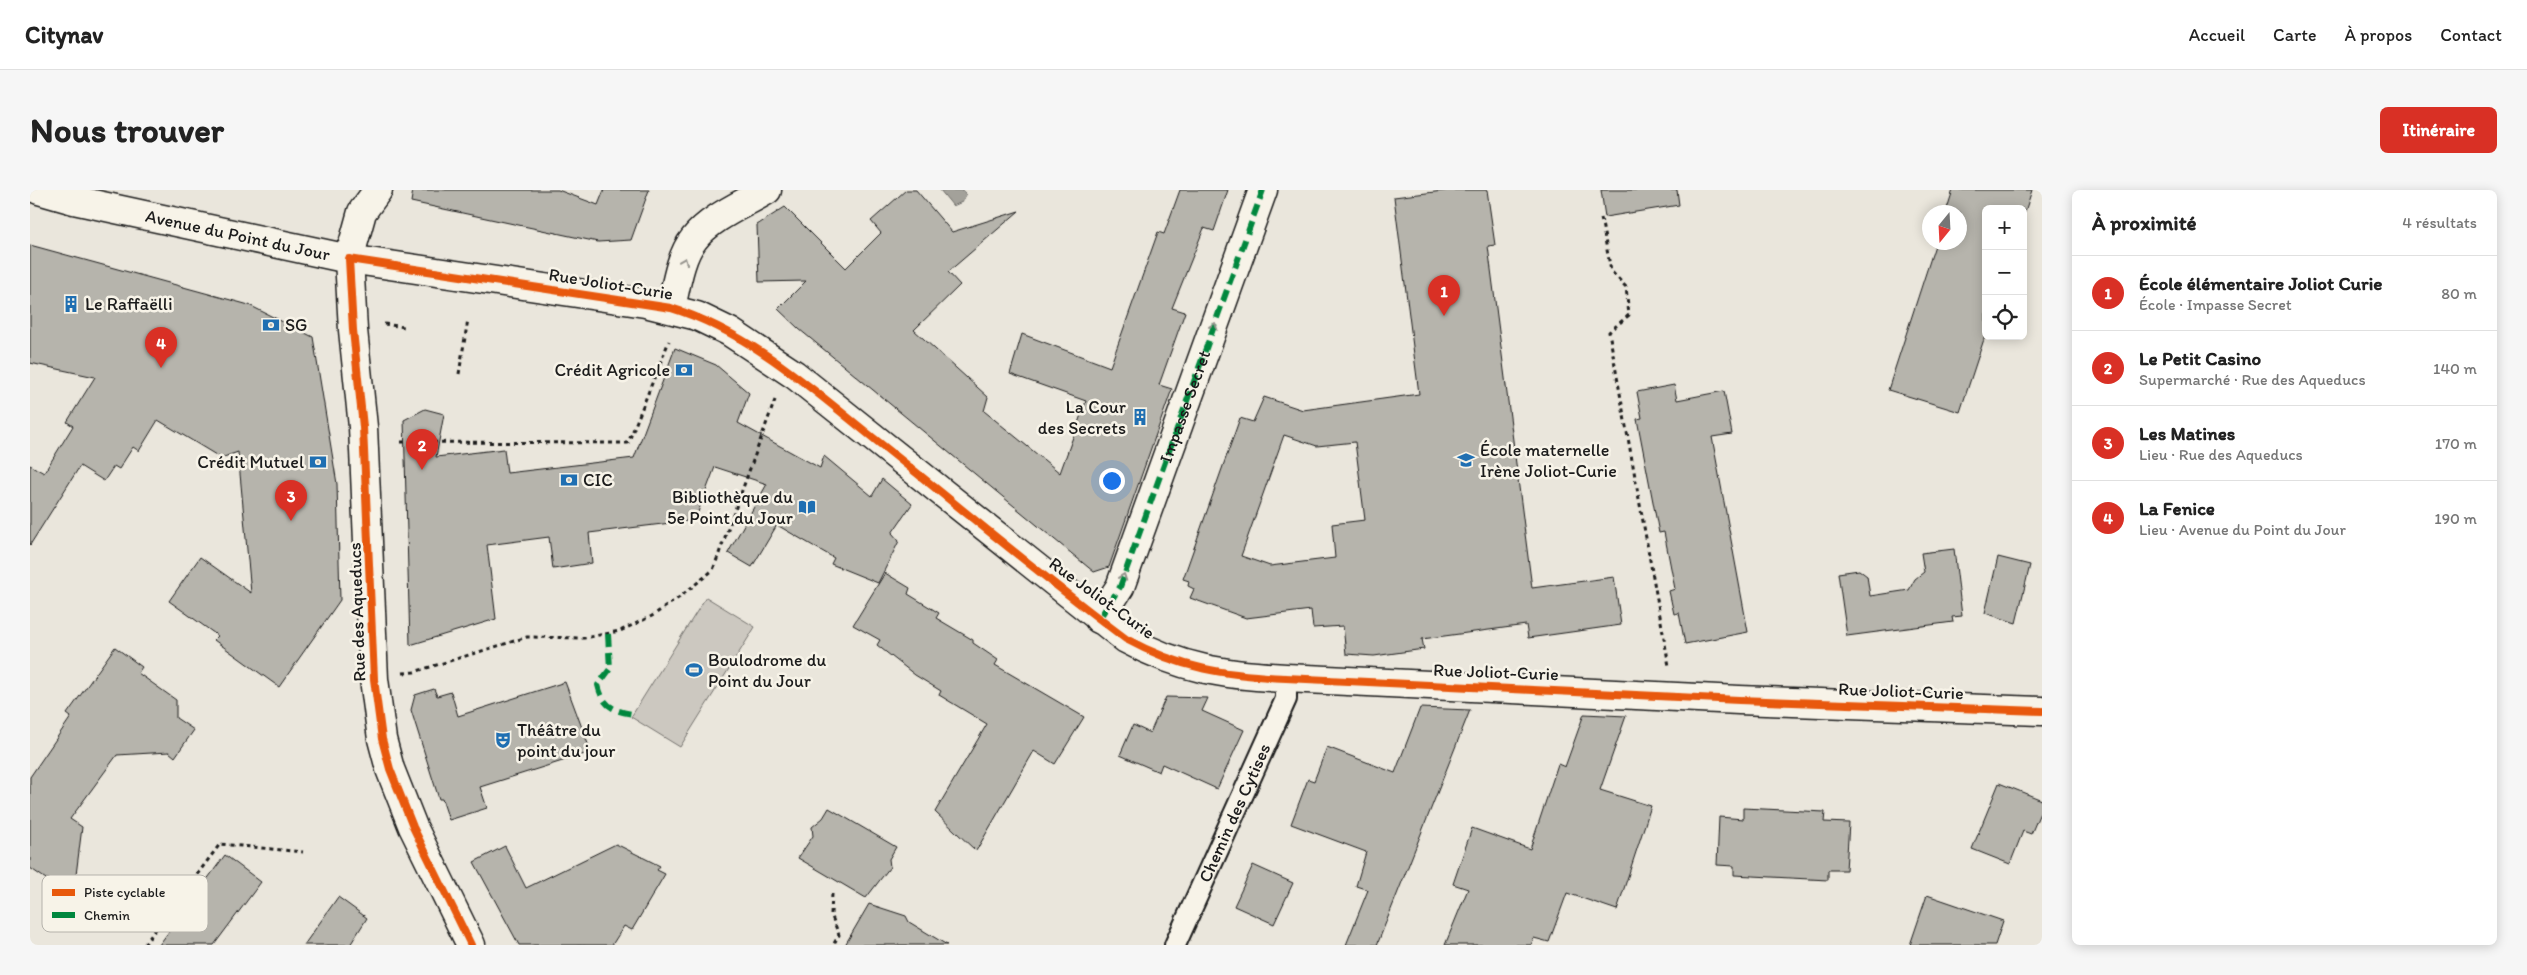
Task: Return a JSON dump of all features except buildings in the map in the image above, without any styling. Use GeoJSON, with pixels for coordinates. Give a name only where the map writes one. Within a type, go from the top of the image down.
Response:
{"type":"FeatureCollection","features":[{"type":"Feature","properties":{"kind":"main road","name":"Avenue du Point du Jour"},"geometry":{"type":"LineString","coordinates":[[39,190],[75,195],[350,259]]}},
{"type":"Feature","properties":{"kind":"main road","name":"Rue des Aqueducs"},"geometry":{"type":"LineString","coordinates":[[378,190],[362,212],[350,259],[354,338],[364,436],[374,679],[382,739],[390,769],[413,827],[471,945]]}},
{"type":"Feature","properties":{"kind":"main road"},"geometry":{"type":"LineString","coordinates":[[671,308],[681,267],[693,240],[706,226],[767,190]]}},
{"type":"Feature","properties":{"kind":"main road","name":"Impasse Secret"},"geometry":{"type":"LineString","coordinates":[[1099,619],[1120,587],[1263,190]]}},
{"type":"Feature","properties":{"kind":"main road","name":"Rue Joliot-Curie"},"geometry":{"type":"LineString","coordinates":[[350,259],[671,308],[697,316],[730,332],[795,375],[1126,639],[1156,656],[1197,668],[1241,676],[1739,700],[2042,711]]}},
{"type":"Feature","properties":{"kind":"lane","name":"Chemin des Cytises"},"geometry":{"type":"LineString","coordinates":[[1175,945],[1286,699],[1286,678]]}},
{"type":"Feature","properties":{"kind":"path"},"geometry":{"type":"LineString","coordinates":[[1601,218],[1611,271],[1626,286],[1629,315],[1609,332],[1670,669]]}},
{"type":"Feature","properties":{"kind":"path"},"geometry":{"type":"LineString","coordinates":[[459,374],[468,318]]}},
{"type":"Feature","properties":{"kind":"path"},"geometry":{"type":"LineString","coordinates":[[378,323],[404,327]]}},
{"type":"Feature","properties":{"kind":"path"},"geometry":{"type":"LineString","coordinates":[[401,442],[628,443],[667,345]]}},
{"type":"Feature","properties":{"kind":"path"},"geometry":{"type":"LineString","coordinates":[[400,673],[414,672],[527,637],[584,638],[620,631],[652,616],[681,596],[713,570],[775,400],[780,394]]}},
{"type":"Feature","properties":{"kind":"path"},"geometry":{"type":"LineString","coordinates":[[197,875],[220,844],[303,852]]}},
{"type":"Feature","properties":{"kind":"path"},"geometry":{"type":"LineString","coordinates":[[832,894],[831,914],[839,935],[833,945]]}},
{"type":"Feature","properties":{"kind":"path"},"geometry":{"type":"LineString","coordinates":[[144,945],[154,932]]}},
{"type":"Feature","properties":{"kind":"shaded area"},"geometry":{"type":"Polygon","coordinates":[[[940,190],[963,190],[966,195],[962,202],[953,206],[940,190]]]}},
{"type":"Feature","properties":{"kind":"shaded area","name":"Boulodrome du Point du Jour"},"geometry":{"type":"Polygon","coordinates":[[[706,597],[755,627],[680,747],[631,717],[706,597]]]}},
{"type":"Feature","properties":{"kind":"marked path"},"geometry":{"type":"LineString","coordinates":[[1099,619],[1120,587],[1263,190]]}},
{"type":"Feature","properties":{"kind":"marked path"},"geometry":{"type":"LineString","coordinates":[[608,634],[610,669],[598,685],[600,692],[606,703],[614,709],[633,714]]}},
{"type":"Feature","properties":{"kind":"cycle path"},"geometry":{"type":"LineString","coordinates":[[471,945],[413,827],[390,769],[382,739],[374,679],[363,427],[353,330],[349,259],[671,308],[728,332],[780,364],[805,383],[1032,566],[1126,639],[1185,664],[1243,675],[1286,678],[1739,700],[2042,711]]}},
{"type":"Feature","properties":{"kind":"place","name":"Le Raffaëlli"},"geometry":{"type":"Point","coordinates":[71,304]}},
{"type":"Feature","properties":{"kind":"place","name":"École élémentaire Joliot Curie"},"geometry":{"type":"Point","coordinates":[1444,316]}},
{"type":"Feature","properties":{"kind":"place","name":"SG"},"geometry":{"type":"Point","coordinates":[271,325]}},
{"type":"Feature","properties":{"kind":"place","name":"La Fenice"},"geometry":{"type":"Point","coordinates":[161,368]}},
{"type":"Feature","properties":{"kind":"place","name":"Crédit Agricole"},"geometry":{"type":"Point","coordinates":[684,370]}},
{"type":"Feature","properties":{"kind":"place","name":"La Cour des Secrets"},"geometry":{"type":"Point","coordinates":[1140,417]}},
{"type":"Feature","properties":{"kind":"place","name":"École maternelle Irène Joliot-Curie"},"geometry":{"type":"Point","coordinates":[1466,460]}},
{"type":"Feature","properties":{"kind":"place","name":"Crédit Mutuel"},"geometry":{"type":"Point","coordinates":[318,462]}},
{"type":"Feature","properties":{"kind":"place","name":"Le Petit Casino"},"geometry":{"type":"Point","coordinates":[422,470]}},
{"type":"Feature","properties":{"kind":"place","name":"CIC"},"geometry":{"type":"Point","coordinates":[569,480]}},
{"type":"Feature","properties":{"kind":"place","name":"Bibliothèque du 5e Point du Jour"},"geometry":{"type":"Point","coordinates":[807,507]}},
{"type":"Feature","properties":{"kind":"place","name":"Les Matines"},"geometry":{"type":"Point","coordinates":[291,521]}},
{"type":"Feature","properties":{"kind":"place","name":"Boulodrome du Point du Jour"},"geometry":{"type":"Point","coordinates":[694,670]}},
{"type":"Feature","properties":{"kind":"place","name":"Théâtre du point du jour"},"geometry":{"type":"Point","coordinates":[503,740]}}]}
